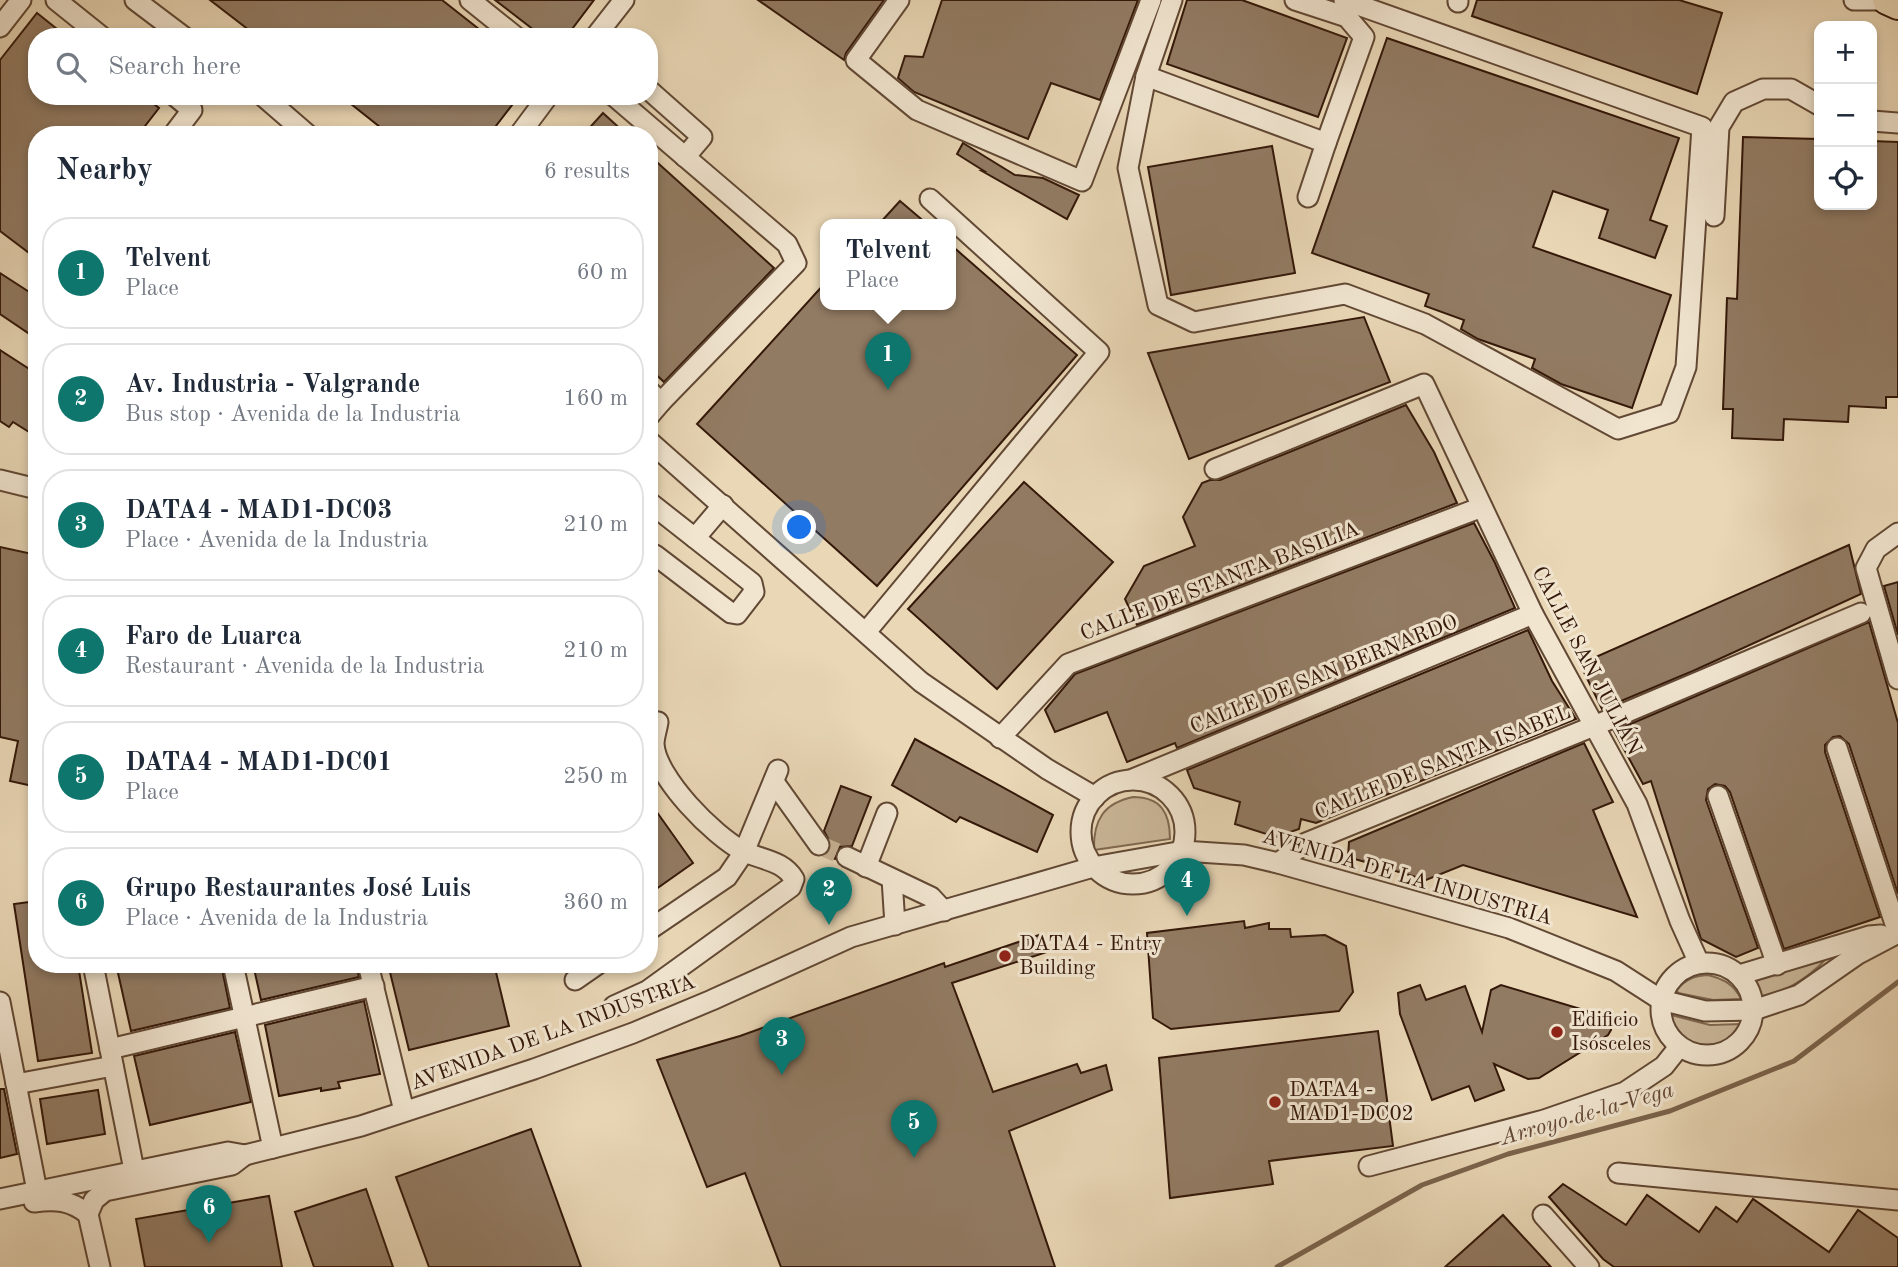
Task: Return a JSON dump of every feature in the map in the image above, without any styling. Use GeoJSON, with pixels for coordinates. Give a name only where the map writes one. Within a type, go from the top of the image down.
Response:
{"type":"FeatureCollection","features":[{"type":"Feature","properties":{"kind":"highway"},"geometry":{"type":"LineString","coordinates":[[1887,0],[1898,5]]}},
{"type":"Feature","properties":{"kind":"street"},"geometry":{"type":"LineString","coordinates":[[0,27],[21,0]]}},
{"type":"Feature","properties":{"kind":"street"},"geometry":{"type":"LineString","coordinates":[[56,0],[91,28]]}},
{"type":"Feature","properties":{"kind":"street"},"geometry":{"type":"LineString","coordinates":[[135,0],[172,28]]}},
{"type":"Feature","properties":{"kind":"street"},"geometry":{"type":"LineString","coordinates":[[470,0],[505,28]]}},
{"type":"Feature","properties":{"kind":"street"},"geometry":{"type":"LineString","coordinates":[[602,28],[624,0]]}},
{"type":"Feature","properties":{"kind":"street"},"geometry":{"type":"LineString","coordinates":[[899,0],[856,60],[917,110],[1082,181],[1151,0]]}},
{"type":"Feature","properties":{"kind":"street"},"geometry":{"type":"LineString","coordinates":[[1172,0],[1146,76],[1128,168],[1158,305],[1194,322],[1345,294],[1425,324],[1618,429],[1669,413],[1685,367],[1702,127],[1344,0]]}},
{"type":"Feature","properties":{"kind":"street"},"geometry":{"type":"LineString","coordinates":[[1295,0],[1347,17],[1364,37],[1308,197]]}},
{"type":"Feature","properties":{"kind":"street"},"geometry":{"type":"LineString","coordinates":[[1854,0],[1887,0]]}},
{"type":"Feature","properties":{"kind":"street"},"geometry":{"type":"LineString","coordinates":[[1146,76],[1326,143]]}},
{"type":"Feature","properties":{"kind":"street"},"geometry":{"type":"LineString","coordinates":[[1714,216],[1719,127],[1734,102],[1763,89],[1791,89],[1814,102]]}},
{"type":"Feature","properties":{"kind":"street"},"geometry":{"type":"LineString","coordinates":[[658,98],[702,137],[685,157]]}},
{"type":"Feature","properties":{"kind":"street"},"geometry":{"type":"LineString","coordinates":[[180,126],[192,110],[186,105]]}},
{"type":"Feature","properties":{"kind":"street"},"geometry":{"type":"LineString","coordinates":[[272,105],[292,126]]}},
{"type":"Feature","properties":{"kind":"street"},"geometry":{"type":"LineString","coordinates":[[526,126],[541,105]]}},
{"type":"Feature","properties":{"kind":"street"},"geometry":{"type":"LineString","coordinates":[[624,105],[649,126]]}},
{"type":"Feature","properties":{"kind":"street"},"geometry":{"type":"LineString","coordinates":[[1877,121],[1898,123]]}},
{"type":"Feature","properties":{"kind":"street"},"geometry":{"type":"LineString","coordinates":[[658,134],[787,244],[796,263],[658,398]]}},
{"type":"Feature","properties":{"kind":"street"},"geometry":{"type":"LineString","coordinates":[[930,199],[952,219]]}},
{"type":"Feature","properties":{"kind":"street"},"geometry":{"type":"LineString","coordinates":[[866,632],[1099,352],[956,223]]}},
{"type":"Feature","properties":{"kind":"street","name":"CALLE SAN JULIÁN"},"geometry":{"type":"LineString","coordinates":[[1215,469],[1424,384],[1533,614],[1637,804],[1680,922],[1699,963]]}},
{"type":"Feature","properties":{"kind":"street"},"geometry":{"type":"LineString","coordinates":[[658,450],[921,682],[1000,738],[1095,797]]}},
{"type":"Feature","properties":{"kind":"street"},"geometry":{"type":"LineString","coordinates":[[0,480],[28,487]]}},
{"type":"Feature","properties":{"kind":"street"},"geometry":{"type":"LineString","coordinates":[[695,538],[723,505]]}},
{"type":"Feature","properties":{"kind":"street","name":"CALLE DE STANTA BASILIA"},"geometry":{"type":"LineString","coordinates":[[1000,738],[1068,664],[1482,506]]}},
{"type":"Feature","properties":{"kind":"street"},"geometry":{"type":"LineString","coordinates":[[658,509],[754,587],[754,592],[741,612],[731,613],[658,557]]}},
{"type":"Feature","properties":{"kind":"street"},"geometry":{"type":"LineString","coordinates":[[1898,533],[1876,549],[1866,568],[1898,679]]}},
{"type":"Feature","properties":{"kind":"street","name":"CALLE DE SANTA ISABEL"},"geometry":{"type":"LineString","coordinates":[[1278,863],[1306,843],[1594,726],[1861,613]]}},
{"type":"Feature","properties":{"kind":"street","name":"CALLE DE SAN BERNARDO"},"geometry":{"type":"LineString","coordinates":[[1133,779],[1533,614]]}},
{"type":"Feature","properties":{"kind":"street"},"geometry":{"type":"LineString","coordinates":[[1739,975],[1869,936],[1896,933],[1837,748]]}},
{"type":"Feature","properties":{"kind":"street"},"geometry":{"type":"LineString","coordinates":[[614,1006],[647,991],[791,887],[794,879],[788,868],[744,852],[726,841],[698,817],[662,770],[658,758]]}},
{"type":"Feature","properties":{"kind":"street"},"geometry":{"type":"LineString","coordinates":[[658,924],[727,877],[744,852],[776,776],[819,845]]}},
{"type":"Feature","properties":{"kind":"street"},"geometry":{"type":"LineString","coordinates":[[1093,867],[1081,838],[1087,809],[1095,797],[1107,787],[1133,779],[1151,783],[1165,791],[1176,802],[1186,832],[1182,851]]}},
{"type":"Feature","properties":{"kind":"street"},"geometry":{"type":"LineString","coordinates":[[1718,796],[1777,965]]}},
{"type":"Feature","properties":{"kind":"street"},"geometry":{"type":"LineString","coordinates":[[866,867],[887,813]]}},
{"type":"Feature","properties":{"kind":"street","name":"AVENIDA DE LA INDUSTRIA"},"geometry":{"type":"LineString","coordinates":[[0,1199],[228,1152],[245,1155],[361,1126],[571,1055],[712,1000],[836,942],[1093,867],[1182,851],[1244,855],[1278,863],[1509,928],[1562,947],[1616,971],[1661,1000],[1705,1011],[1754,1010],[1799,995],[1858,954],[1896,933]]}},
{"type":"Feature","properties":{"kind":"street"},"geometry":{"type":"LineString","coordinates":[[847,857],[931,897],[944,911]]}},
{"type":"Feature","properties":{"kind":"street"},"geometry":{"type":"LineString","coordinates":[[892,879],[895,925]]}},
{"type":"Feature","properties":{"kind":"street"},"geometry":{"type":"LineString","coordinates":[[1699,963],[1714,963],[1739,975],[1747,985],[1754,1010],[1751,1025],[1744,1037],[1734,1048],[1720,1054],[1692,1054],[1679,1047],[1663,1026],[1660,1013],[1661,1000],[1674,975],[1699,963]]}},
{"type":"Feature","properties":{"kind":"street"},"geometry":{"type":"LineString","coordinates":[[95,973],[134,1170]]}},
{"type":"Feature","properties":{"kind":"street"},"geometry":{"type":"LineString","coordinates":[[235,973],[273,1148]]}},
{"type":"Feature","properties":{"kind":"street"},"geometry":{"type":"LineString","coordinates":[[370,973],[404,1111]]}},
{"type":"Feature","properties":{"kind":"street"},"geometry":{"type":"LineString","coordinates":[[575,980],[585,973]]}},
{"type":"Feature","properties":{"kind":"street"},"geometry":{"type":"LineString","coordinates":[[16,1084],[245,1018],[374,986]]}},
{"type":"Feature","properties":{"kind":"street"},"geometry":{"type":"LineString","coordinates":[[0,1002],[37,1191]]}},
{"type":"Feature","properties":{"kind":"street"},"geometry":{"type":"LineString","coordinates":[[1369,1166],[1544,1120],[1625,1092],[1664,1066],[1679,1047]]}},
{"type":"Feature","properties":{"kind":"street"},"geometry":{"type":"LineString","coordinates":[[100,1267],[88,1214],[94,1200],[105,1191],[232,1165],[245,1155]]}},
{"type":"Feature","properties":{"kind":"street"},"geometry":{"type":"LineString","coordinates":[[1618,1173],[1898,1200]]}},
{"type":"Feature","properties":{"kind":"street"},"geometry":{"type":"LineString","coordinates":[[0,1208],[52,1199],[76,1205],[88,1214]]}},
{"type":"Feature","properties":{"kind":"street"},"geometry":{"type":"LineString","coordinates":[[1543,1215],[1588,1267]]}},
{"type":"Feature","properties":{"kind":"shaded area"},"geometry":{"type":"Polygon","coordinates":[[[1133,797],[1151,800],[1162,808],[1168,821],[1170,839],[1094,850],[1096,830],[1102,814],[1115,804],[1133,797]]]}},
{"type":"Feature","properties":{"kind":"shaded area"},"geometry":{"type":"Polygon","coordinates":[[[1825,960],[1811,973],[1785,989],[1757,996],[1753,981],[1825,960]]]}},
{"type":"Feature","properties":{"kind":"shaded area"},"geometry":{"type":"Polygon","coordinates":[[[1708,975],[1728,983],[1741,999],[1713,1000],[1678,993],[1680,986],[1687,981],[1708,975]]]}},
{"type":"Feature","properties":{"kind":"shaded area"},"geometry":{"type":"Polygon","coordinates":[[[1671,1015],[1710,1025],[1741,1024],[1735,1036],[1726,1044],[1701,1048],[1679,1038],[1672,1028],[1671,1015]]]}},
{"type":"Feature","properties":{"kind":"building"},"geometry":{"type":"Polygon","coordinates":[[[210,0],[442,0],[478,28],[246,28],[210,0]]]}},
{"type":"Feature","properties":{"kind":"building"},"geometry":{"type":"Polygon","coordinates":[[[495,0],[594,0],[573,28],[531,28],[495,0]]]}},
{"type":"Feature","properties":{"kind":"building"},"geometry":{"type":"Polygon","coordinates":[[[758,0],[884,0],[846,53],[844,60],[758,0]]]}},
{"type":"Feature","properties":{"kind":"building"},"geometry":{"type":"Polygon","coordinates":[[[942,0],[1138,0],[1100,100],[1051,83],[1028,139],[914,92],[898,78],[905,56],[923,57],[942,0]]]}},
{"type":"Feature","properties":{"kind":"building"},"geometry":{"type":"Polygon","coordinates":[[[1187,0],[1242,0],[1347,38],[1318,117],[1167,64],[1187,0]]]}},
{"type":"Feature","properties":{"kind":"building"},"geometry":{"type":"Polygon","coordinates":[[[1477,0],[1679,0],[1722,13],[1697,94],[1472,16],[1477,0]]]}},
{"type":"Feature","properties":{"kind":"building"},"geometry":{"type":"Polygon","coordinates":[[[37,13],[56,28],[28,28],[28,105],[155,105],[159,108],[145,126],[28,126],[28,252],[0,231],[0,60],[37,13]]]}},
{"type":"Feature","properties":{"kind":"building"},"geometry":{"type":"Polygon","coordinates":[[[1387,38],[1679,138],[1650,220],[1667,226],[1655,258],[1599,238],[1608,210],[1553,191],[1533,247],[1671,295],[1632,408],[1561,384],[1532,368],[1535,359],[1478,339],[1461,329],[1464,320],[1425,306],[1429,294],[1312,253],[1387,38]]]}},
{"type":"Feature","properties":{"kind":"building"},"geometry":{"type":"Polygon","coordinates":[[[352,105],[512,105],[496,126],[379,126],[352,105]]]}},
{"type":"Feature","properties":{"kind":"building"},"geometry":{"type":"Polygon","coordinates":[[[603,113],[617,126],[591,126],[603,113]]]}},
{"type":"Feature","properties":{"kind":"building"},"geometry":{"type":"Polygon","coordinates":[[[1743,137],[1814,139],[1814,210],[1877,210],[1877,141],[1898,142],[1898,397],[1886,397],[1886,408],[1849,406],[1848,422],[1784,419],[1783,440],[1732,438],[1733,409],[1723,409],[1727,298],[1737,299],[1743,137]]]}},
{"type":"Feature","properties":{"kind":"building"},"geometry":{"type":"Polygon","coordinates":[[[963,143],[1015,175],[1043,178],[1079,195],[1067,219],[957,154],[963,143]]]}},
{"type":"Feature","properties":{"kind":"building"},"geometry":{"type":"Polygon","coordinates":[[[1272,146],[1295,273],[1171,295],[1148,167],[1272,146]]]}},
{"type":"Feature","properties":{"kind":"building"},"geometry":{"type":"Polygon","coordinates":[[[658,163],[774,268],[664,382],[658,376],[658,163]]]}},
{"type":"Feature","properties":{"kind":"building"},"geometry":{"type":"Polygon","coordinates":[[[900,201],[921,219],[884,219],[900,201]]]}},
{"type":"Feature","properties":{"kind":"building"},"geometry":{"type":"Polygon","coordinates":[[[956,249],[1077,355],[877,586],[697,424],[820,289],[820,310],[956,310],[956,249]]]}},
{"type":"Feature","properties":{"kind":"building"},"geometry":{"type":"Polygon","coordinates":[[[0,273],[28,291],[28,333],[0,314],[0,273]]]}},
{"type":"Feature","properties":{"kind":"building"},"geometry":{"type":"Polygon","coordinates":[[[1364,317],[1390,382],[1189,459],[1148,353],[1364,317]]]}},
{"type":"Feature","properties":{"kind":"building"},"geometry":{"type":"Polygon","coordinates":[[[0,350],[28,368],[28,431],[13,422],[9,427],[0,421],[0,350]]]}},
{"type":"Feature","properties":{"kind":"building"},"geometry":{"type":"Polygon","coordinates":[[[1406,405],[1434,452],[1457,503],[1137,625],[1125,599],[1144,566],[1195,546],[1183,517],[1202,483],[1220,480],[1406,405]]]}},
{"type":"Feature","properties":{"kind":"building"},"geometry":{"type":"Polygon","coordinates":[[[1024,482],[1113,562],[997,689],[908,609],[1024,482]]]}},
{"type":"Feature","properties":{"kind":"building"},"geometry":{"type":"Polygon","coordinates":[[[1474,523],[1515,608],[1177,748],[1175,743],[1127,762],[1107,712],[1055,732],[1045,710],[1075,674],[1474,523]]]}},
{"type":"Feature","properties":{"kind":"building"},"geometry":{"type":"Polygon","coordinates":[[[1849,545],[1861,594],[1693,671],[1602,709],[1580,664],[1849,545]]]}},
{"type":"Feature","properties":{"kind":"building"},"geometry":{"type":"Polygon","coordinates":[[[0,547],[28,553],[28,785],[10,781],[18,741],[0,737],[0,547]]]}},
{"type":"Feature","properties":{"kind":"building"},"geometry":{"type":"Polygon","coordinates":[[[1898,582],[1898,635],[1884,586],[1898,582]]]}},
{"type":"Feature","properties":{"kind":"building"},"geometry":{"type":"Polygon","coordinates":[[[1869,622],[1898,723],[1898,894],[1849,744],[1840,736],[1833,737],[1825,745],[1825,752],[1880,917],[1784,949],[1730,792],[1725,786],[1715,784],[1708,789],[1706,800],[1758,948],[1736,957],[1701,939],[1651,781],[1643,784],[1614,731],[1869,622]]]}},
{"type":"Feature","properties":{"kind":"building"},"geometry":{"type":"Polygon","coordinates":[[[1528,630],[1552,681],[1576,719],[1316,823],[1301,819],[1299,829],[1276,837],[1235,824],[1240,802],[1194,788],[1187,770],[1528,630]]]}},
{"type":"Feature","properties":{"kind":"building"},"geometry":{"type":"Polygon","coordinates":[[[915,739],[1053,815],[1037,852],[960,817],[956,822],[892,785],[915,739]]]}},
{"type":"Feature","properties":{"kind":"building"},"geometry":{"type":"Polygon","coordinates":[[[1584,743],[1613,802],[1593,810],[1637,917],[1463,865],[1426,880],[1348,857],[1349,842],[1584,743]]]}},
{"type":"Feature","properties":{"kind":"building"},"geometry":{"type":"Polygon","coordinates":[[[841,786],[871,797],[852,846],[840,847],[835,859],[826,855],[831,844],[824,831],[841,786]]]}},
{"type":"Feature","properties":{"kind":"building"},"geometry":{"type":"Polygon","coordinates":[[[658,814],[693,863],[658,888],[658,814]]]}},
{"type":"Feature","properties":{"kind":"building"},"geometry":{"type":"Polygon","coordinates":[[[28,902],[28,973],[79,973],[92,1053],[38,1061],[14,904],[28,902]]]}},
{"type":"Feature","properties":{"kind":"building"},"geometry":{"type":"Polygon","coordinates":[[[1244,921],[1245,928],[1269,923],[1269,929],[1290,929],[1291,937],[1325,935],[1346,946],[1353,992],[1339,1011],[1171,1029],[1153,1018],[1147,933],[1244,921]]]}},
{"type":"Feature","properties":{"kind":"building"},"geometry":{"type":"Polygon","coordinates":[[[1039,935],[1047,952],[952,983],[993,1092],[1077,1064],[1081,1073],[1106,1065],[1112,1090],[1009,1131],[1055,1267],[781,1267],[745,1173],[707,1187],[657,1060],[740,1036],[944,963],[945,967],[1039,935]]]}},
{"type":"Feature","properties":{"kind":"building"},"geometry":{"type":"Polygon","coordinates":[[[118,973],[223,973],[230,1008],[131,1031],[118,973]]]}},
{"type":"Feature","properties":{"kind":"building"},"geometry":{"type":"Polygon","coordinates":[[[255,973],[358,973],[359,977],[261,1000],[255,973]]]}},
{"type":"Feature","properties":{"kind":"building"},"geometry":{"type":"Polygon","coordinates":[[[390,973],[496,973],[509,1026],[409,1050],[390,973]]]}},
{"type":"Feature","properties":{"kind":"building"},"geometry":{"type":"Polygon","coordinates":[[[1420,985],[1426,1000],[1465,986],[1482,1032],[1491,990],[1501,985],[1607,1017],[1611,1020],[1611,1030],[1608,1035],[1539,1078],[1528,1079],[1494,1064],[1504,1090],[1475,1101],[1469,1086],[1432,1100],[1400,1014],[1398,993],[1420,985]]]}},
{"type":"Feature","properties":{"kind":"building"},"geometry":{"type":"Polygon","coordinates":[[[364,1001],[380,1074],[338,1082],[340,1088],[321,1091],[321,1088],[279,1096],[265,1025],[364,1001]]]}},
{"type":"Feature","properties":{"kind":"building","name":"DATA4 - MAD1-DC02"},"geometry":{"type":"Polygon","coordinates":[[[1378,1031],[1393,1146],[1269,1161],[1273,1184],[1170,1198],[1159,1058],[1378,1031]]]}},
{"type":"Feature","properties":{"kind":"building"},"geometry":{"type":"Polygon","coordinates":[[[235,1032],[251,1102],[150,1125],[134,1056],[235,1032]]]}},
{"type":"Feature","properties":{"kind":"building"},"geometry":{"type":"Polygon","coordinates":[[[0,1089],[4,1089],[17,1154],[0,1158],[0,1089]]]}},
{"type":"Feature","properties":{"kind":"building"},"geometry":{"type":"Polygon","coordinates":[[[98,1090],[105,1134],[47,1144],[40,1099],[98,1090]]]}},
{"type":"Feature","properties":{"kind":"building"},"geometry":{"type":"Polygon","coordinates":[[[531,1129],[581,1267],[429,1267],[396,1177],[531,1129]]]}},
{"type":"Feature","properties":{"kind":"building"},"geometry":{"type":"Polygon","coordinates":[[[1563,1184],[1626,1225],[1647,1195],[1699,1232],[1716,1207],[1737,1222],[1753,1199],[1829,1252],[1858,1210],[1898,1238],[1898,1267],[1614,1267],[1603,1259],[1549,1197],[1563,1184]]]}},
{"type":"Feature","properties":{"kind":"building"},"geometry":{"type":"Polygon","coordinates":[[[366,1189],[393,1267],[314,1267],[295,1212],[366,1189]]]}},
{"type":"Feature","properties":{"kind":"building"},"geometry":{"type":"Polygon","coordinates":[[[269,1196],[282,1267],[145,1267],[136,1219],[269,1196]]]}},
{"type":"Feature","properties":{"kind":"building"},"geometry":{"type":"Polygon","coordinates":[[[1503,1215],[1551,1267],[1445,1267],[1503,1215]]]}},
{"type":"Feature","properties":{"kind":"waterway","name":"Arroyo de la Vega"},"geometry":{"type":"LineString","coordinates":[[1277,1267],[1422,1185],[1508,1154],[1670,1111],[1794,1061],[1898,982]]}},
{"type":"Feature","properties":{"kind":"tunnel"},"geometry":{"type":"LineString","coordinates":[[819,845],[847,857]]}},
{"type":"Feature","properties":{"kind":"place","name":"Telvent"},"geometry":{"type":"Point","coordinates":[888,390]}},
{"type":"Feature","properties":{"kind":"place","name":"Faro de Luarca"},"geometry":{"type":"Point","coordinates":[1187,916]}},
{"type":"Feature","properties":{"kind":"place","name":"Av. Industria - Valgrande"},"geometry":{"type":"Point","coordinates":[829,925]}},
{"type":"Feature","properties":{"kind":"place","name":"DATA4 - Entry Building"},"geometry":{"type":"Point","coordinates":[1005,956]}},
{"type":"Feature","properties":{"kind":"place","name":"Edificio Isósceles"},"geometry":{"type":"Point","coordinates":[1557,1032]}},
{"type":"Feature","properties":{"kind":"place","name":"DATA4 - MAD1-DC03"},"geometry":{"type":"Point","coordinates":[782,1075]}},
{"type":"Feature","properties":{"kind":"place","name":"DATA4 - MAD1-DC02"},"geometry":{"type":"Point","coordinates":[1275,1102]}},
{"type":"Feature","properties":{"kind":"place","name":"DATA4 - MAD1-DC01"},"geometry":{"type":"Point","coordinates":[914,1158]}},
{"type":"Feature","properties":{"kind":"place","name":"Grupo Restaurantes José Luis"},"geometry":{"type":"Point","coordinates":[209,1243]}}]}
